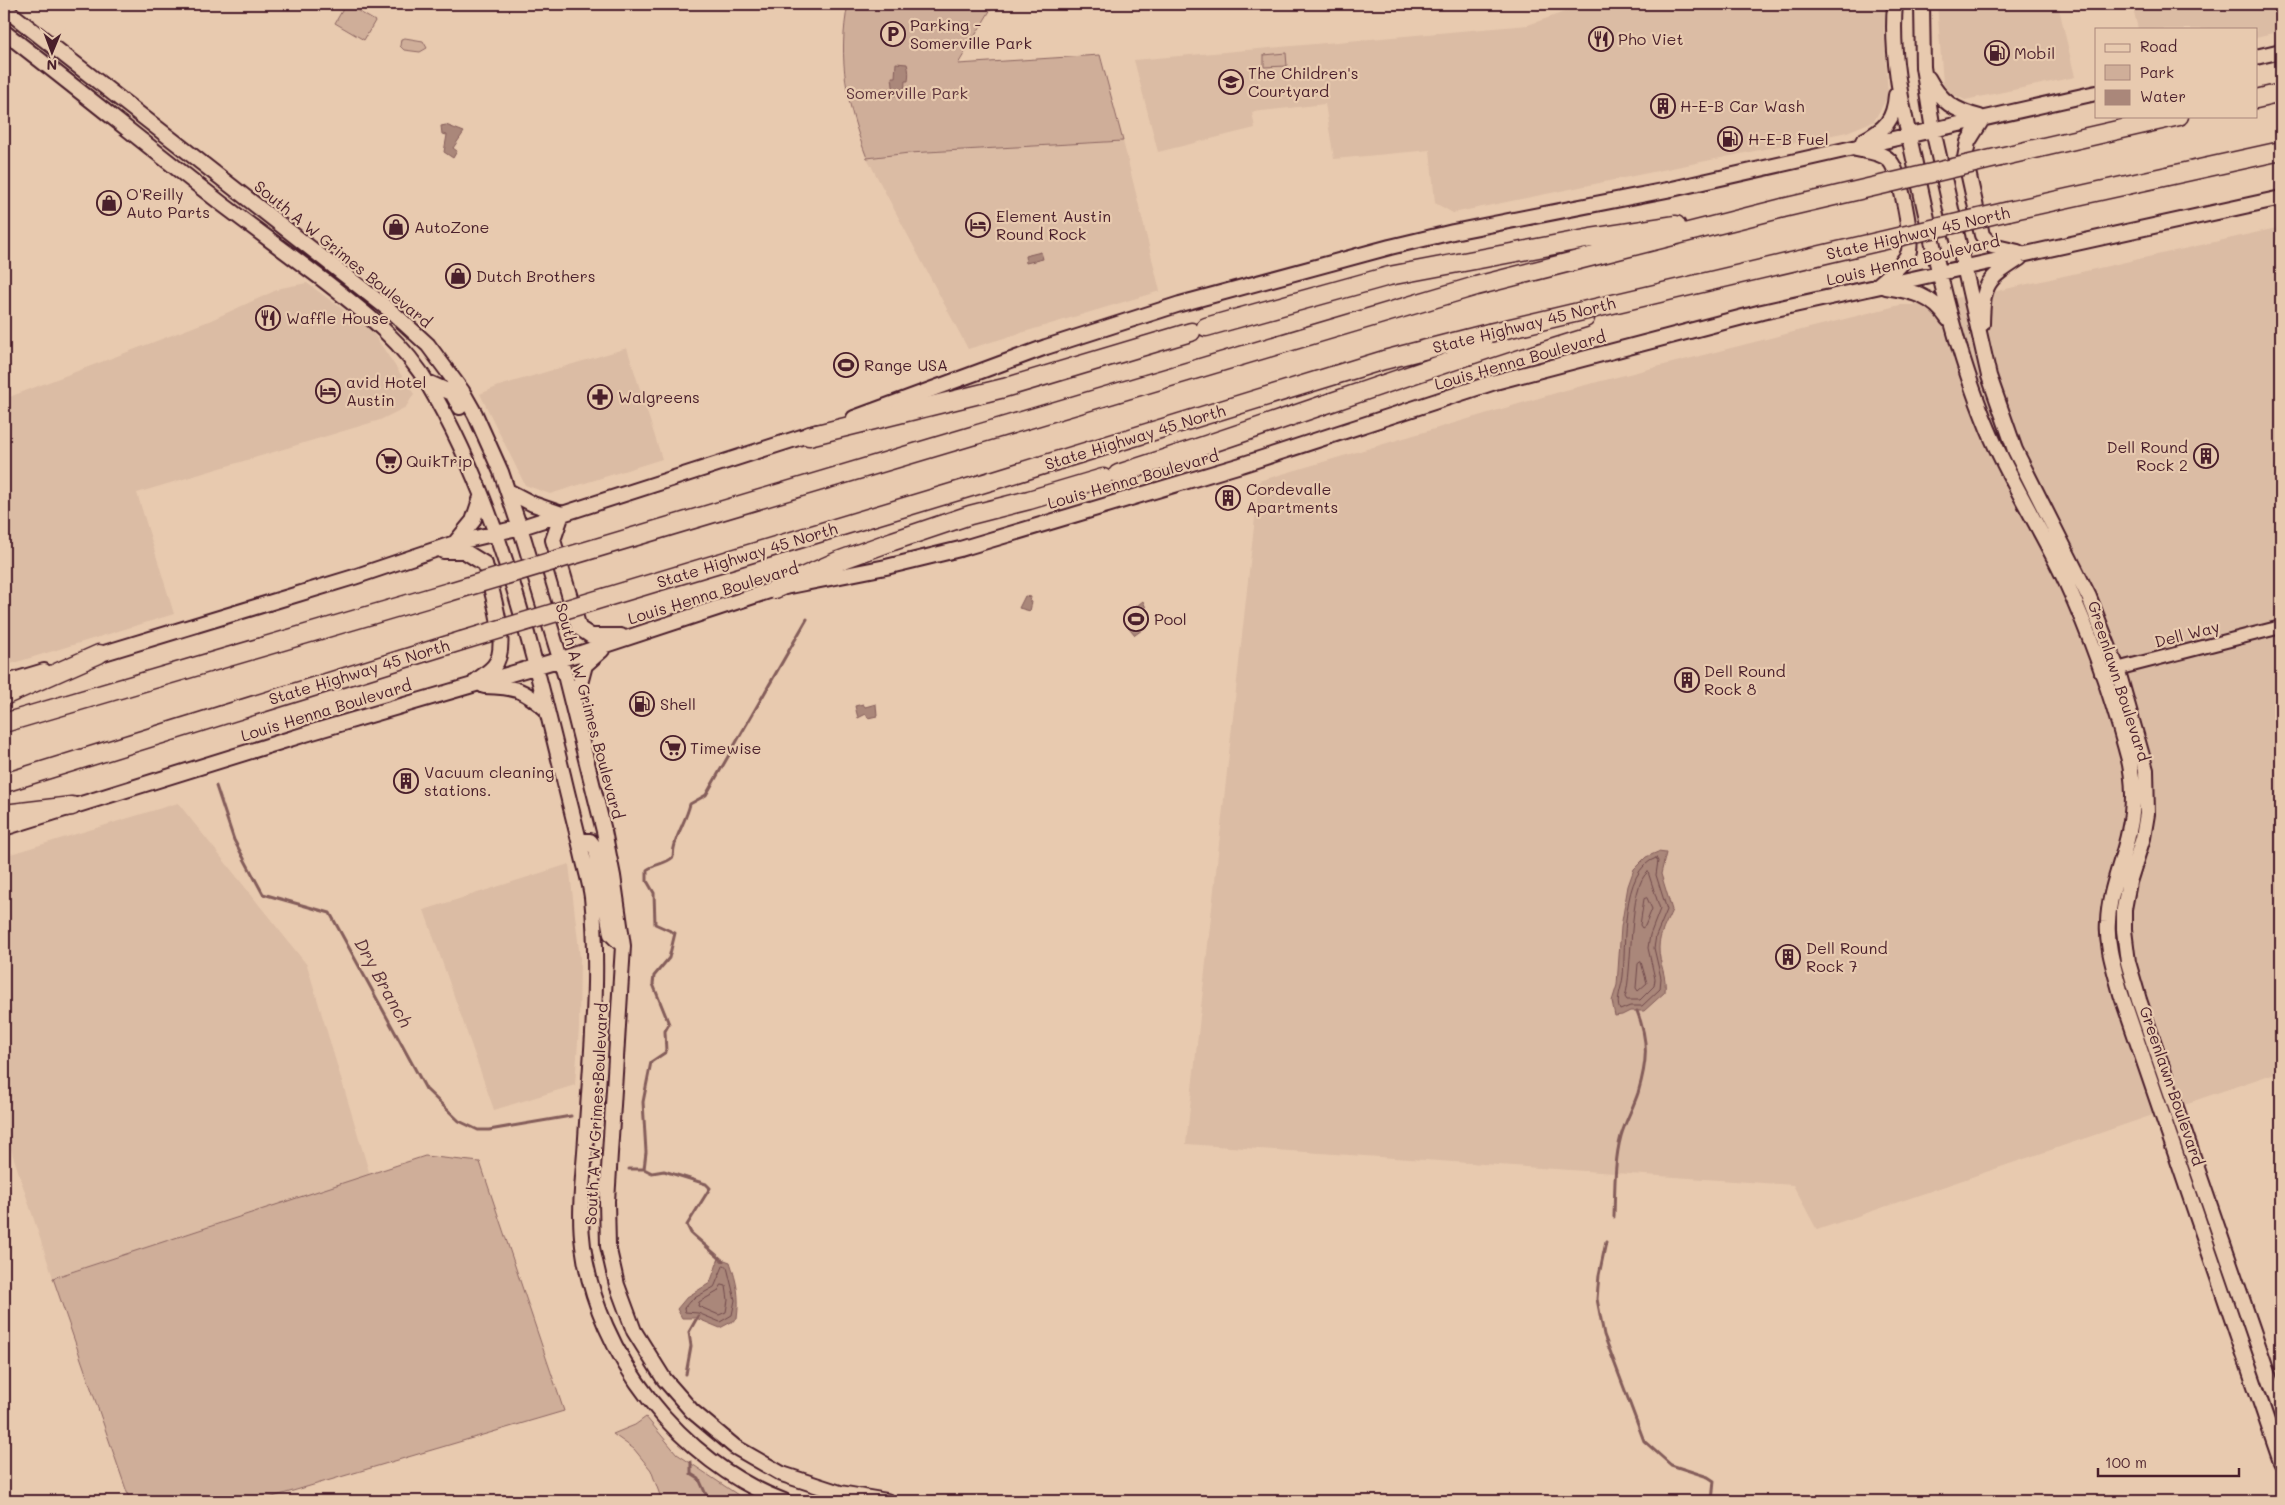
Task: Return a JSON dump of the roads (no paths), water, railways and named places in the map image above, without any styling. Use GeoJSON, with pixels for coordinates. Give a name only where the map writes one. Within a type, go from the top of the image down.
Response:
{"type":"FeatureCollection","features":[{"type":"Feature","properties":{"kind":"highway"},"geometry":{"type":"LineString","coordinates":[[2258,99],[2281,93]]}},
{"type":"Feature","properties":{"kind":"highway"},"geometry":{"type":"LineString","coordinates":[[4,723],[1476,286],[1783,208],[2171,118]]}},
{"type":"Feature","properties":{"kind":"highway","name":"State Highway 45 North"},"geometry":{"type":"LineString","coordinates":[[4,782],[461,640],[991,481],[1384,360],[1490,340],[1689,286],[2009,211],[2276,153]]}},
{"type":"Feature","properties":{"kind":"highway"},"geometry":{"type":"LineString","coordinates":[[809,436],[1004,388],[1198,330],[1389,276],[1591,238],[1783,208]]}},
{"type":"Feature","properties":{"kind":"highway"},"geometry":{"type":"LineString","coordinates":[[775,589],[838,561],[970,515],[1111,476],[1246,433],[1490,340]]}},
{"type":"Feature","properties":{"kind":"highway"},"geometry":{"type":"LineString","coordinates":[[4,696],[99,654]]}},
{"type":"Feature","properties":{"kind":"highway"},"geometry":{"type":"LineString","coordinates":[[4,814],[72,806]]}},
{"type":"Feature","properties":{"kind":"main road","name":"Greenlawn Boulevard"},"geometry":{"type":"LineString","coordinates":[[1895,4],[1896,72],[1938,272],[1952,324],[1987,427],[2005,468],[2066,581],[2101,673],[2126,748],[2132,778],[2129,830],[2110,903],[2108,939],[2121,994],[2281,1462]]}},
{"type":"Feature","properties":{"kind":"main road","name":"Greenlawn Boulevard"},"geometry":{"type":"LineString","coordinates":[[1922,4],[1923,67],[1933,130],[1963,266],[1996,400],[2014,450],[2089,597],[2117,668],[2144,761],[2147,814],[2143,838],[2129,882],[2124,909],[2124,930],[2128,962],[2142,1008],[2281,1412]]}},
{"type":"Feature","properties":{"kind":"main road","name":"South A W Grimes Boulevard"},"geometry":{"type":"LineString","coordinates":[[4,8],[214,171],[405,323],[428,345],[462,391],[485,435],[508,491],[520,527],[560,659],[606,840],[622,928],[623,946],[607,1201],[608,1246],[617,1285],[634,1331],[664,1379],[692,1411],[735,1447],[782,1474],[840,1493],[887,1501]]}},
{"type":"Feature","properties":{"kind":"main road","name":"South A W Grimes Boulevard"},"geometry":{"type":"LineString","coordinates":[[4,32],[220,202],[368,315],[396,342],[426,382],[468,463],[496,532],[536,666],[592,893],[595,982],[582,1200],[583,1245],[591,1284],[608,1331],[640,1387],[663,1417],[691,1446],[723,1471],[784,1501]]}},
{"type":"Feature","properties":{"kind":"main road"},"geometry":{"type":"LineString","coordinates":[[2258,57],[2281,51]]}},
{"type":"Feature","properties":{"kind":"main road"},"geometry":{"type":"LineString","coordinates":[[1923,67],[1936,92],[1949,104],[1964,113],[1983,118]]}},
{"type":"Feature","properties":{"kind":"main road"},"geometry":{"type":"LineString","coordinates":[[1849,148],[1876,134],[1888,124],[1895,110],[1896,72]]}},
{"type":"Feature","properties":{"kind":"main road"},"geometry":{"type":"LineString","coordinates":[[4,683],[455,543],[520,527],[809,436],[1046,347],[1180,304],[1453,232],[1672,189],[2095,93]]}},
{"type":"Feature","properties":{"kind":"main road"},"geometry":{"type":"LineString","coordinates":[[1983,118],[1968,142],[1965,158],[1982,235],[1992,246],[2029,253]]}},
{"type":"Feature","properties":{"kind":"main road"},"geometry":{"type":"LineString","coordinates":[[1849,148],[1873,152],[1889,160],[1897,176],[1910,240],[1908,254],[1878,286]]}},
{"type":"Feature","properties":{"kind":"main road","name":"Louis Henna Boulevard"},"geometry":{"type":"LineString","coordinates":[[4,828],[607,645],[775,589],[886,567],[960,548],[1241,466],[1495,382],[1762,312],[1963,266],[2281,198]]}},
{"type":"Feature","properties":{"kind":"main road"},"geometry":{"type":"LineString","coordinates":[[1982,342],[1982,299],[1988,282],[1996,273],[2029,253]]}},
{"type":"Feature","properties":{"kind":"main road"},"geometry":{"type":"LineString","coordinates":[[1878,286],[1911,290],[1925,296],[1944,313],[1952,324]]}},
{"type":"Feature","properties":{"kind":"main road"},"geometry":{"type":"LineString","coordinates":[[426,382],[452,393],[472,427],[485,435]]}},
{"type":"Feature","properties":{"kind":"main road"},"geometry":{"type":"LineString","coordinates":[[1987,427],[1997,442],[2003,447],[2014,450]]}},
{"type":"Feature","properties":{"kind":"main road"},"geometry":{"type":"LineString","coordinates":[[508,491],[533,504],[562,514]]}},
{"type":"Feature","properties":{"kind":"main road"},"geometry":{"type":"LineString","coordinates":[[455,543],[473,521],[481,497]]}},
{"type":"Feature","properties":{"kind":"main road"},"geometry":{"type":"LineString","coordinates":[[562,514],[553,540],[555,553],[579,628],[590,636],[631,636]]}},
{"type":"Feature","properties":{"kind":"main road"},"geometry":{"type":"LineString","coordinates":[[430,552],[464,551],[485,564],[501,637],[500,651],[495,665],[471,685]]}},
{"type":"Feature","properties":{"kind":"main road"},"geometry":{"type":"LineString","coordinates":[[573,710],[585,665],[607,645]]}},
{"type":"Feature","properties":{"kind":"main road"},"geometry":{"type":"LineString","coordinates":[[471,685],[512,687],[531,696],[547,710]]}},
{"type":"Feature","properties":{"kind":"main road"},"geometry":{"type":"LineString","coordinates":[[579,841],[590,841],[596,849],[611,934],[623,946]]}},
{"type":"Feature","properties":{"kind":"street","name":"Dell Way"},"geometry":{"type":"LineString","coordinates":[[2101,673],[2281,627]]}},
{"type":"Feature","properties":{"kind":"water"},"geometry":{"type":"Polygon","coordinates":[[[896,63],[907,64],[908,66],[908,81],[905,81],[904,96],[894,95],[892,77],[895,77],[896,63]]]}},
{"type":"Feature","properties":{"kind":"water"},"geometry":{"type":"Polygon","coordinates":[[[446,125],[464,132],[453,148],[457,151],[453,158],[444,152],[447,135],[442,134],[441,126],[446,125]]]}},
{"type":"Feature","properties":{"kind":"water"},"geometry":{"type":"Polygon","coordinates":[[[1041,252],[1043,259],[1026,263],[1025,256],[1041,252]]]}},
{"type":"Feature","properties":{"kind":"water"},"geometry":{"type":"Polygon","coordinates":[[[1025,596],[1031,597],[1030,611],[1019,608],[1025,596]]]}},
{"type":"Feature","properties":{"kind":"water","name":"Pool"},"geometry":{"type":"Polygon","coordinates":[[[1143,601],[1146,608],[1140,613],[1146,617],[1141,621],[1146,627],[1135,635],[1126,624],[1130,620],[1125,615],[1143,601]]]}},
{"type":"Feature","properties":{"kind":"water"},"geometry":{"type":"Polygon","coordinates":[[[863,704],[865,707],[876,704],[877,716],[868,718],[866,714],[858,718],[855,706],[863,704]]]}},
{"type":"Feature","properties":{"kind":"water"},"geometry":{"type":"Polygon","coordinates":[[[1658,852],[1666,853],[1661,874],[1672,910],[1659,943],[1665,992],[1644,1011],[1630,1011],[1615,1016],[1612,1001],[1617,985],[1621,927],[1628,886],[1634,869],[1646,857],[1658,852]]]}},
{"type":"Feature","properties":{"kind":"water"},"geometry":{"type":"Polygon","coordinates":[[[719,1258],[730,1262],[738,1296],[737,1319],[720,1328],[696,1318],[682,1318],[677,1309],[687,1297],[710,1283],[719,1258]]]}},
{"type":"Feature","properties":{"kind":"waterway"},"geometry":{"type":"LineString","coordinates":[[644,1169],[646,1152],[643,1102],[651,1062],[666,1052],[665,1031],[669,1024],[653,984],[654,976],[669,958],[675,933],[655,924],[654,893],[647,881],[647,870],[673,857],[675,843],[690,804],[706,795],[807,619]]}},
{"type":"Feature","properties":{"kind":"waterway","name":"Dry Branch"},"geometry":{"type":"LineString","coordinates":[[216,786],[234,840],[263,894],[330,913],[426,1089],[459,1121],[478,1130],[489,1130],[571,1116]]}},
{"type":"Feature","properties":{"kind":"waterway"},"geometry":{"type":"LineString","coordinates":[[1614,1217],[1617,1156],[1623,1131],[1638,1093],[1645,1062],[1645,1042],[1637,1011]]}},
{"type":"Feature","properties":{"kind":"waterway","name":"Dry Branch"},"geometry":{"type":"LineString","coordinates":[[629,1169],[644,1169],[652,1173],[664,1171],[706,1184],[710,1188],[687,1225],[691,1233],[723,1261]]}},
{"type":"Feature","properties":{"kind":"waterway"},"geometry":{"type":"LineString","coordinates":[[1606,1242],[1599,1275],[1597,1299],[1604,1335],[1644,1441],[1671,1465],[1708,1477],[1714,1481],[1712,1501]]}},
{"type":"Feature","properties":{"kind":"waterway","name":"Dry Branch"},"geometry":{"type":"LineString","coordinates":[[686,1374],[691,1346],[689,1332],[698,1316]]}},
{"type":"Feature","properties":{"kind":"waterway","name":"Dry Branch"},"geometry":{"type":"LineString","coordinates":[[691,1462],[691,1474],[699,1479],[709,1501]]}},
{"type":"Feature","properties":{"kind":"place","name":"Parking - Somerville Park"},"geometry":{"type":"Point","coordinates":[893,34]}},
{"type":"Feature","properties":{"kind":"place","name":"Pho Viet"},"geometry":{"type":"Point","coordinates":[1601,39]}},
{"type":"Feature","properties":{"kind":"place","name":"Mobil"},"geometry":{"type":"Point","coordinates":[1997,53]}},
{"type":"Feature","properties":{"kind":"place","name":"The Children's Courtyard"},"geometry":{"type":"Point","coordinates":[1231,82]}},
{"type":"Feature","properties":{"kind":"place","name":"H-E-B Car Wash"},"geometry":{"type":"Point","coordinates":[1663,106]}},
{"type":"Feature","properties":{"kind":"place","name":"H-E-B Fuel"},"geometry":{"type":"Point","coordinates":[1730,139]}},
{"type":"Feature","properties":{"kind":"place","name":"O'Reilly Auto Parts"},"geometry":{"type":"Point","coordinates":[109,203]}},
{"type":"Feature","properties":{"kind":"place","name":"Element Austin Round Rock"},"geometry":{"type":"Point","coordinates":[978,225]}},
{"type":"Feature","properties":{"kind":"place","name":"AutoZone"},"geometry":{"type":"Point","coordinates":[396,227]}},
{"type":"Feature","properties":{"kind":"place","name":"Dutch Brothers"},"geometry":{"type":"Point","coordinates":[458,276]}},
{"type":"Feature","properties":{"kind":"place","name":"Waffle House"},"geometry":{"type":"Point","coordinates":[268,318]}},
{"type":"Feature","properties":{"kind":"place","name":"Range USA"},"geometry":{"type":"Point","coordinates":[846,365]}},
{"type":"Feature","properties":{"kind":"place","name":"avid Hotel Austin"},"geometry":{"type":"Point","coordinates":[328,391]}},
{"type":"Feature","properties":{"kind":"place","name":"Walgreens"},"geometry":{"type":"Point","coordinates":[600,397]}},
{"type":"Feature","properties":{"kind":"place","name":"Dell Round Rock 2"},"geometry":{"type":"Point","coordinates":[2206,456]}},
{"type":"Feature","properties":{"kind":"place","name":"QuikTrip"},"geometry":{"type":"Point","coordinates":[389,461]}},
{"type":"Feature","properties":{"kind":"place","name":"Cordevalle Apartments"},"geometry":{"type":"Point","coordinates":[1228,498]}},
{"type":"Feature","properties":{"kind":"place","name":"Pool"},"geometry":{"type":"Point","coordinates":[1136,619]}},
{"type":"Feature","properties":{"kind":"place","name":"Dell Round Rock 8"},"geometry":{"type":"Point","coordinates":[1687,680]}},
{"type":"Feature","properties":{"kind":"place","name":"Shell"},"geometry":{"type":"Point","coordinates":[642,704]}},
{"type":"Feature","properties":{"kind":"place","name":"Timewise"},"geometry":{"type":"Point","coordinates":[673,748]}},
{"type":"Feature","properties":{"kind":"place","name":"Vacuum cleaning stations."},"geometry":{"type":"Point","coordinates":[406,781]}},
{"type":"Feature","properties":{"kind":"place","name":"Dell Round Rock 7"},"geometry":{"type":"Point","coordinates":[1788,957]}},
{"type":"Feature","properties":{"kind":"park label","name":"Somerville Park"},"geometry":{"type":"Point","coordinates":[907,93]}}]}
